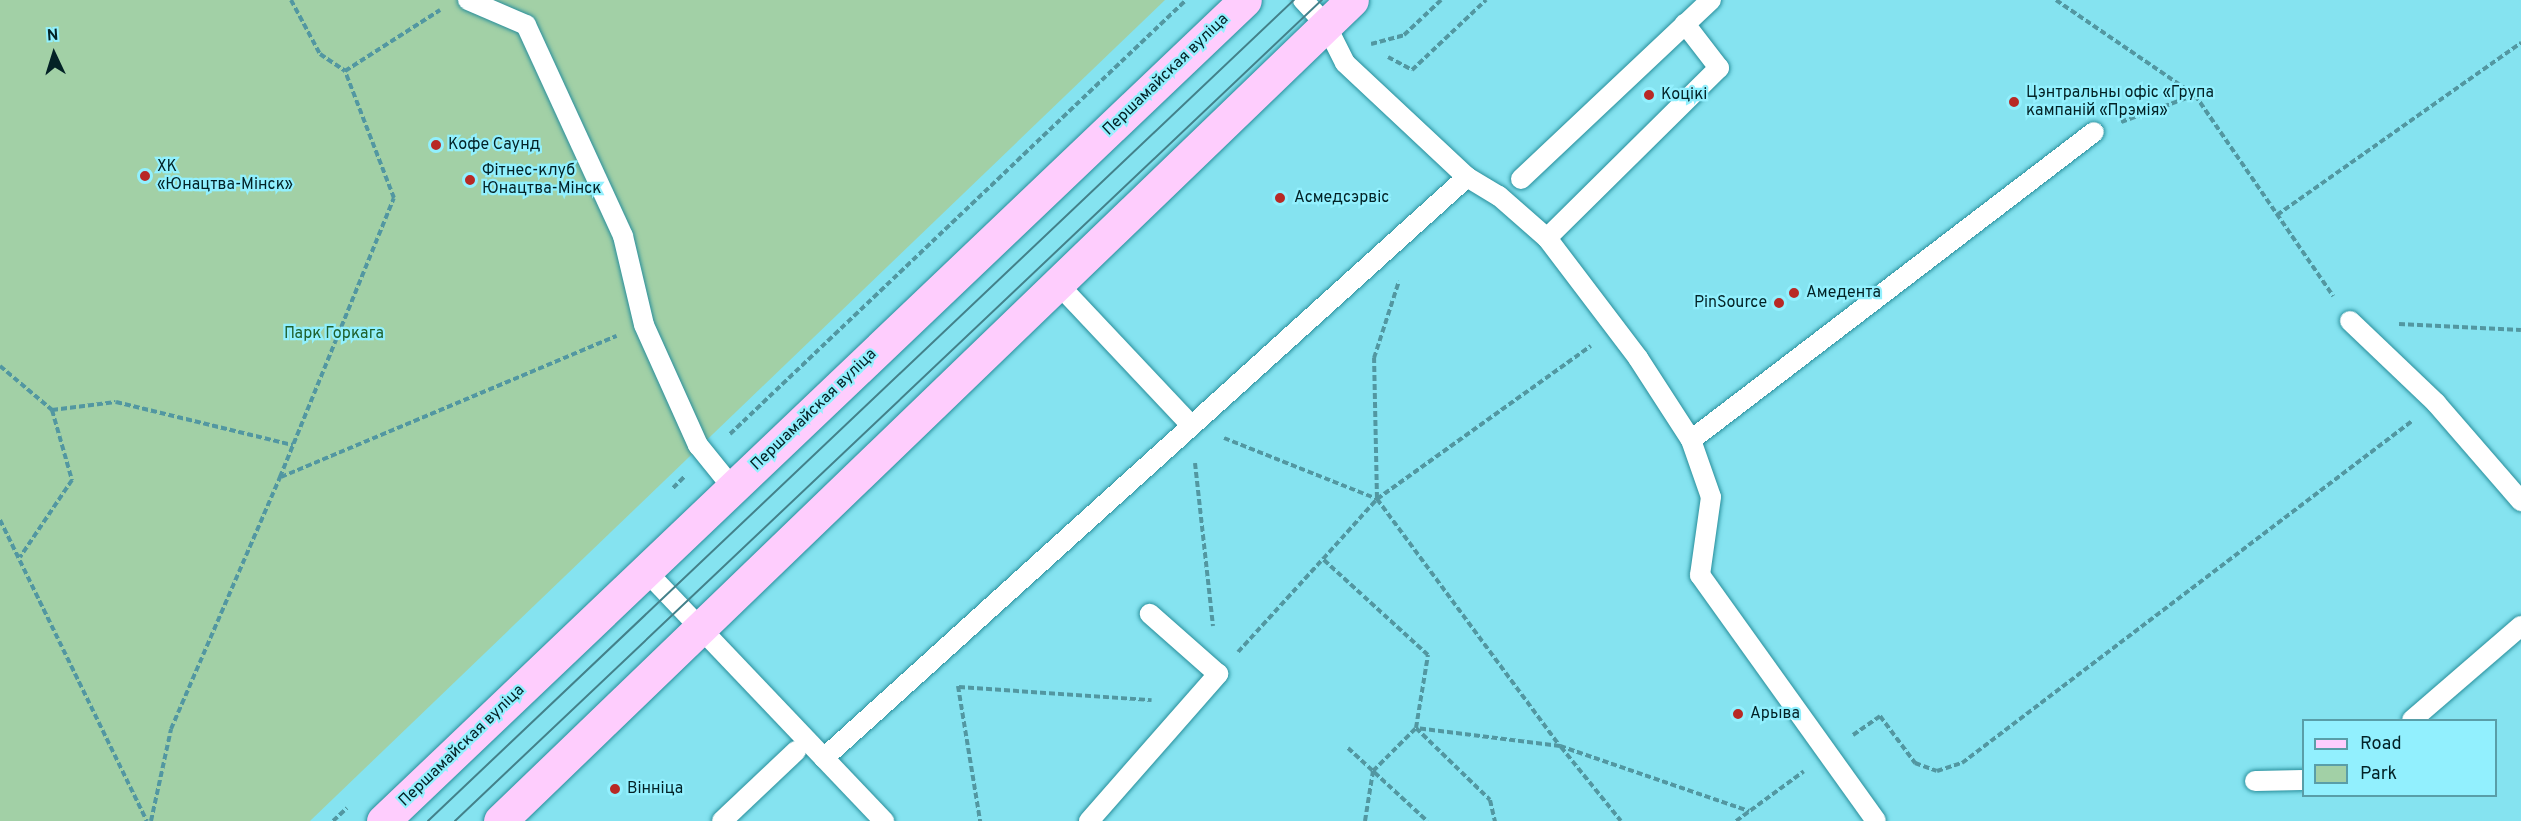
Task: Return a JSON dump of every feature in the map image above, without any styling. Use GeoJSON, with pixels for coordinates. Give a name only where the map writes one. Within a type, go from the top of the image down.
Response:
{"type":"FeatureCollection","features":[{"type":"Feature","properties":{"kind":"main road","name":"Першамайская вуліца"},"geometry":{"type":"LineString","coordinates":[[384,821],[1245,0]]}},
{"type":"Feature","properties":{"kind":"main road"},"geometry":{"type":"LineString","coordinates":[[500,821],[1352,0]]}},
{"type":"Feature","properties":{"kind":"lane"},"geometry":{"type":"LineString","coordinates":[[468,0],[526,25],[622,236],[644,325],[698,445],[732,487]]}},
{"type":"Feature","properties":{"kind":"lane"},"geometry":{"type":"LineString","coordinates":[[1303,0],[1326,25],[1345,63],[1467,177],[1500,196],[1547,238],[1616,328],[1691,440],[1711,497],[1700,574],[1876,821]]}},
{"type":"Feature","properties":{"kind":"lane"},"geometry":{"type":"LineString","coordinates":[[1521,179],[1711,0]]}},
{"type":"Feature","properties":{"kind":"lane"},"geometry":{"type":"LineString","coordinates":[[1547,238],[1719,68],[1685,24]]}},
{"type":"Feature","properties":{"kind":"lane"},"geometry":{"type":"LineString","coordinates":[[1691,440],[2094,132]]}},
{"type":"Feature","properties":{"kind":"lane"},"geometry":{"type":"LineString","coordinates":[[824,758],[1467,177]]}},
{"type":"Feature","properties":{"kind":"lane"},"geometry":{"type":"LineString","coordinates":[[1057,283],[1191,425]]}},
{"type":"Feature","properties":{"kind":"lane"},"geometry":{"type":"LineString","coordinates":[[2350,321],[2436,403],[2521,501]]}},
{"type":"Feature","properties":{"kind":"lane"},"geometry":{"type":"LineString","coordinates":[[645,570],[884,821]]}},
{"type":"Feature","properties":{"kind":"lane"},"geometry":{"type":"LineString","coordinates":[[1089,821],[1218,675],[1150,614]]}},
{"type":"Feature","properties":{"kind":"lane"},"geometry":{"type":"LineString","coordinates":[[2413,719],[2521,626]]}},
{"type":"Feature","properties":{"kind":"lane"},"geometry":{"type":"LineString","coordinates":[[722,821],[796,751]]}},
{"type":"Feature","properties":{"kind":"lane"},"geometry":{"type":"LineString","coordinates":[[2255,781],[2302,780]]}},
{"type":"Feature","properties":{"kind":"path"},"geometry":{"type":"LineString","coordinates":[[149,821],[171,729],[280,477],[394,198],[345,71],[320,54],[291,0]]}},
{"type":"Feature","properties":{"kind":"path"},"geometry":{"type":"LineString","coordinates":[[1366,45],[1404,35],[1441,0]]}},
{"type":"Feature","properties":{"kind":"path"},"geometry":{"type":"LineString","coordinates":[[1412,70],[1486,0]]}},
{"type":"Feature","properties":{"kind":"path"},"geometry":{"type":"LineString","coordinates":[[2056,0],[2195,95],[2350,321],[2521,330]]}},
{"type":"Feature","properties":{"kind":"path"},"geometry":{"type":"LineString","coordinates":[[345,71],[445,6]]}},
{"type":"Feature","properties":{"kind":"path"},"geometry":{"type":"LineString","coordinates":[[2277,215],[2521,43]]}},
{"type":"Feature","properties":{"kind":"path"},"geometry":{"type":"LineString","coordinates":[[2094,132],[2195,95]]}},
{"type":"Feature","properties":{"kind":"path"},"geometry":{"type":"LineString","coordinates":[[1377,499],[1374,358],[1419,219]]}},
{"type":"Feature","properties":{"kind":"path"},"geometry":{"type":"LineString","coordinates":[[280,477],[644,325]]}},
{"type":"Feature","properties":{"kind":"path"},"geometry":{"type":"LineString","coordinates":[[1218,675],[1377,499],[1616,328]]}},
{"type":"Feature","properties":{"kind":"path"},"geometry":{"type":"LineString","coordinates":[[0,366],[52,410],[72,480],[20,557]]}},
{"type":"Feature","properties":{"kind":"path"},"geometry":{"type":"LineString","coordinates":[[52,410],[116,402],[293,446]]}},
{"type":"Feature","properties":{"kind":"path"},"geometry":{"type":"LineString","coordinates":[[1880,716],[1915,763],[1937,771],[1962,763],[2436,403]]}},
{"type":"Feature","properties":{"kind":"path"},"geometry":{"type":"LineString","coordinates":[[1218,675],[1191,425],[1377,499],[1560,746],[1621,821]]}},
{"type":"Feature","properties":{"kind":"path"},"geometry":{"type":"LineString","coordinates":[[0,520],[149,821]]}},
{"type":"Feature","properties":{"kind":"path"},"geometry":{"type":"LineString","coordinates":[[1323,559],[1428,655],[1416,728],[1373,771],[1365,821]]}},
{"type":"Feature","properties":{"kind":"path"},"geometry":{"type":"LineString","coordinates":[[935,658],[959,687],[980,821]]}},
{"type":"Feature","properties":{"kind":"path"},"geometry":{"type":"LineString","coordinates":[[959,687],[1148,702],[1158,698]]}},
{"type":"Feature","properties":{"kind":"path"},"geometry":{"type":"LineString","coordinates":[[1416,728],[1560,746],[1749,812]]}},
{"type":"Feature","properties":{"kind":"path"},"geometry":{"type":"LineString","coordinates":[[1416,728],[1490,800],[1496,821]]}},
{"type":"Feature","properties":{"kind":"path"},"geometry":{"type":"LineString","coordinates":[[1348,748],[1427,821]]}},
{"type":"Feature","properties":{"kind":"path"},"geometry":{"type":"LineString","coordinates":[[1736,821],[1827,754]]}},
{"type":"Feature","properties":{"kind":"green space","name":"Парк Горкага"},"geometry":{"type":"Polygon","coordinates":[[[0,0],[1165,0],[310,821],[0,821],[0,0]]]}},
{"type":"Feature","properties":{"kind":"tram line"},"geometry":{"type":"LineString","coordinates":[[428,821],[1294,0]]}},
{"type":"Feature","properties":{"kind":"tram line"},"geometry":{"type":"LineString","coordinates":[[455,821],[1322,0]]}},
{"type":"Feature","properties":{"kind":"place","name":"Коцікі"},"geometry":{"type":"Point","coordinates":[1649,95]}},
{"type":"Feature","properties":{"kind":"place","name":"Цэнтральны офіс «Група кампаній «Прэмія»"},"geometry":{"type":"Point","coordinates":[2014,102]}},
{"type":"Feature","properties":{"kind":"place","name":"Кофе Саунд"},"geometry":{"type":"Point","coordinates":[436,145]}},
{"type":"Feature","properties":{"kind":"place","name":"ХК «Юнацтва-Мінск»"},"geometry":{"type":"Point","coordinates":[145,176]}},
{"type":"Feature","properties":{"kind":"place","name":"Фітнес-клуб Юнацтва-Мінск"},"geometry":{"type":"Point","coordinates":[470,180]}},
{"type":"Feature","properties":{"kind":"place","name":"Асмедсэрвіс"},"geometry":{"type":"Point","coordinates":[1280,198]}},
{"type":"Feature","properties":{"kind":"place","name":"Амедента"},"geometry":{"type":"Point","coordinates":[1794,293]}},
{"type":"Feature","properties":{"kind":"place","name":"PinSource"},"geometry":{"type":"Point","coordinates":[1779,303]}},
{"type":"Feature","properties":{"kind":"place","name":"Арыва"},"geometry":{"type":"Point","coordinates":[1738,714]}},
{"type":"Feature","properties":{"kind":"place","name":"Вінніца"},"geometry":{"type":"Point","coordinates":[615,789]}}]}
